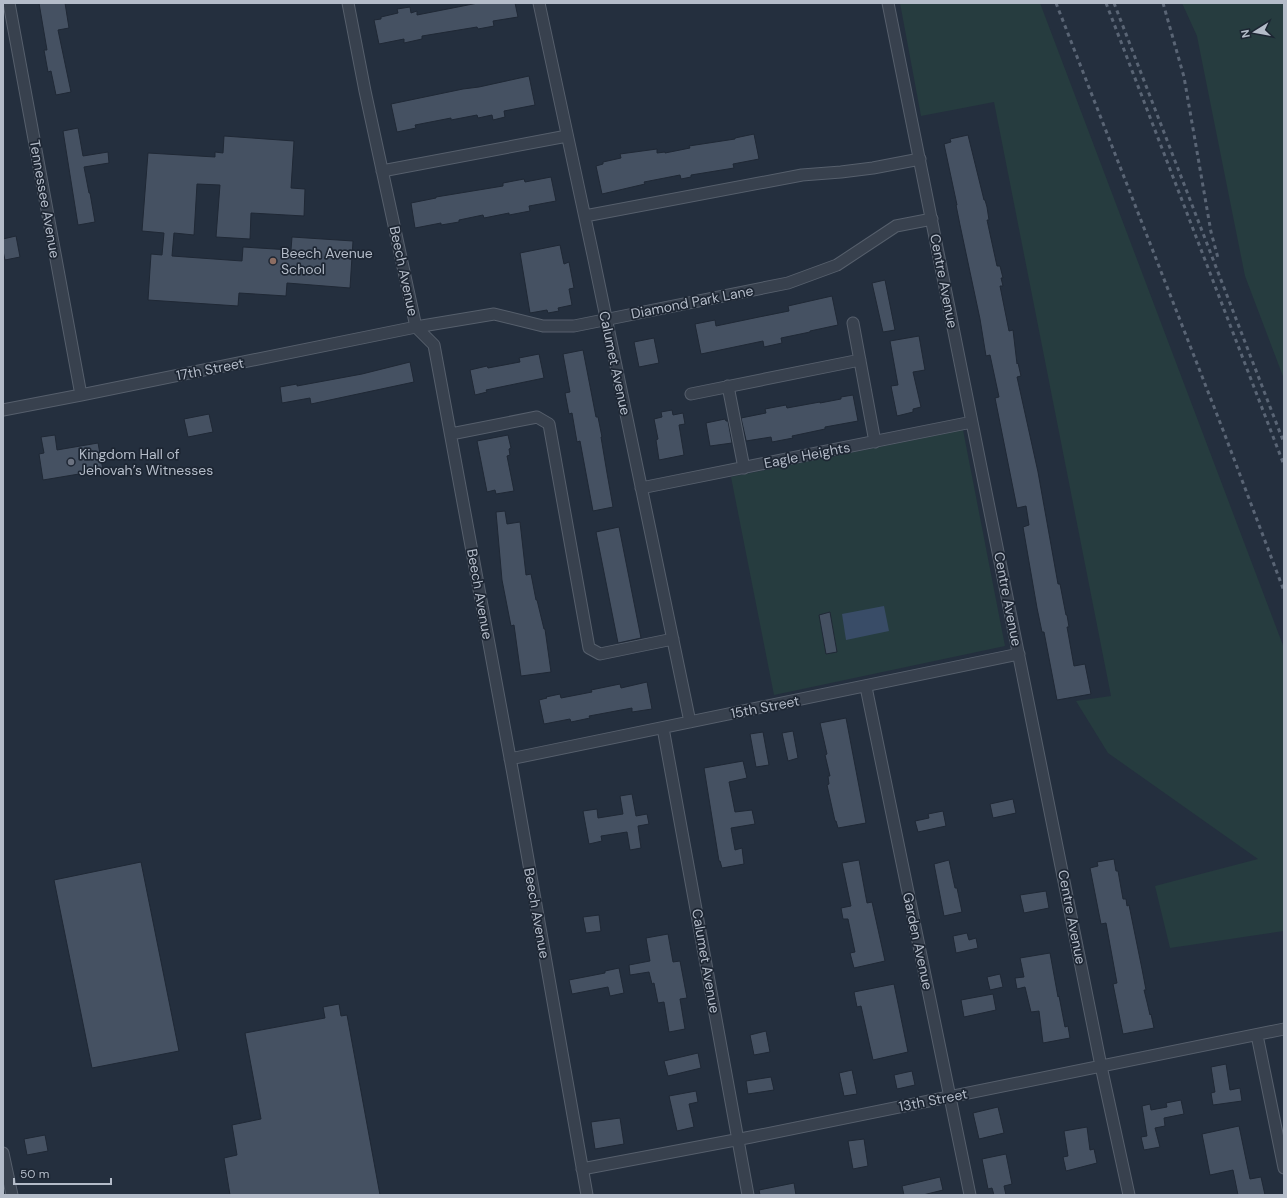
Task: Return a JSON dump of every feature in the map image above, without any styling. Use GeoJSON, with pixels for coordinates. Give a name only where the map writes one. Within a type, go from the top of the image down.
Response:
{"type":"FeatureCollection","features":[{"type":"Feature","properties":{"kind":"street","name":"Tennessee Avenue"},"geometry":{"type":"LineString","coordinates":[[9,3],[81,395]]}},
{"type":"Feature","properties":{"kind":"street","name":"Beech Avenue"},"geometry":{"type":"LineString","coordinates":[[348,3],[365,91],[416,328],[434,345],[510,759],[587,1195]]}},
{"type":"Feature","properties":{"kind":"street","name":"Calumet Avenue"},"geometry":{"type":"LineString","coordinates":[[539,3],[585,216],[690,722]]}},
{"type":"Feature","properties":{"kind":"street","name":"Centre Avenue"},"geometry":{"type":"LineString","coordinates":[[888,3],[1101,1066],[1129,1195]]}},
{"type":"Feature","properties":{"kind":"street"},"geometry":{"type":"LineString","coordinates":[[382,171],[567,136]]}},
{"type":"Feature","properties":{"kind":"street"},"geometry":{"type":"LineString","coordinates":[[585,216],[802,175],[873,168],[920,159]]}},
{"type":"Feature","properties":{"kind":"street","name":"Diamond Park Lane"},"geometry":{"type":"LineString","coordinates":[[416,328],[494,314],[543,326],[574,326],[788,283],[838,265],[896,226],[932,219]]}},
{"type":"Feature","properties":{"kind":"street"},"geometry":{"type":"LineString","coordinates":[[853,323],[875,442]]}},
{"type":"Feature","properties":{"kind":"street","name":"17th Street"},"geometry":{"type":"LineString","coordinates":[[3,410],[416,328]]}},
{"type":"Feature","properties":{"kind":"street"},"geometry":{"type":"LineString","coordinates":[[691,394],[860,360]]}},
{"type":"Feature","properties":{"kind":"street"},"geometry":{"type":"LineString","coordinates":[[728,386],[744,468]]}},
{"type":"Feature","properties":{"kind":"street"},"geometry":{"type":"LineString","coordinates":[[451,434],[537,418],[549,424],[589,648],[600,654],[672,639]]}},
{"type":"Feature","properties":{"kind":"street","name":"Eagle Heights"},"geometry":{"type":"LineString","coordinates":[[641,488],[972,422]]}},
{"type":"Feature","properties":{"kind":"street","name":"15th Street"},"geometry":{"type":"LineString","coordinates":[[510,759],[1019,654]]}},
{"type":"Feature","properties":{"kind":"street","name":"Garden Avenue"},"geometry":{"type":"LineString","coordinates":[[866,686],[970,1195]]}},
{"type":"Feature","properties":{"kind":"street","name":"Calumet Avenue"},"geometry":{"type":"LineString","coordinates":[[663,728],[748,1195]]}},
{"type":"Feature","properties":{"kind":"street","name":"13th Street"},"geometry":{"type":"LineString","coordinates":[[582,1170],[738,1140],[1284,1029]]}},
{"type":"Feature","properties":{"kind":"street"},"geometry":{"type":"LineString","coordinates":[[1257,1035],[1284,1168]]}},
{"type":"Feature","properties":{"kind":"street"},"geometry":{"type":"LineString","coordinates":[[3,1153],[12,1195]]}},
{"type":"Feature","properties":{"kind":"green space"},"geometry":{"type":"Polygon","coordinates":[[[900,3],[1040,3],[1284,648],[1284,931],[1170,948],[1155,886],[1258,859],[1108,753],[1076,701],[1111,696],[994,102],[921,116],[900,3]]]}},
{"type":"Feature","properties":{"kind":"green space"},"geometry":{"type":"Polygon","coordinates":[[[1182,3],[1284,3],[1284,379],[1245,276],[1197,36],[1182,3]]]}},
{"type":"Feature","properties":{"kind":"green space"},"geometry":{"type":"Polygon","coordinates":[[[963,430],[1005,646],[774,695],[731,477],[963,430]]]}},
{"type":"Feature","properties":{"kind":"water"},"geometry":{"type":"Polygon","coordinates":[[[884,606],[889,631],[846,640],[842,614],[884,606]]]}},
{"type":"Feature","properties":{"kind":"building"},"geometry":{"type":"Polygon","coordinates":[[[39,3],[65,3],[69,28],[58,30],[71,92],[56,95],[51,71],[48,72],[44,50],[47,50],[39,3]]]}},
{"type":"Feature","properties":{"kind":"building"},"geometry":{"type":"Polygon","coordinates":[[[478,3],[515,3],[518,17],[493,21],[494,26],[478,29],[477,27],[422,36],[422,39],[404,43],[404,39],[379,44],[374,20],[398,13],[397,9],[410,7],[411,13],[417,11],[417,15],[478,3]]]}},
{"type":"Feature","properties":{"kind":"building"},"geometry":{"type":"Polygon","coordinates":[[[529,76],[535,105],[504,111],[505,117],[493,120],[492,115],[478,118],[477,115],[451,120],[451,118],[415,125],[416,128],[397,132],[391,104],[529,76]]]}},
{"type":"Feature","properties":{"kind":"building"},"geometry":{"type":"Polygon","coordinates":[[[78,128],[83,156],[108,152],[109,163],[84,167],[95,222],[78,225],[63,131],[78,128]]]}},
{"type":"Feature","properties":{"kind":"building"},"geometry":{"type":"Polygon","coordinates":[[[754,134],[759,159],[733,164],[734,168],[691,175],[691,177],[681,179],[680,175],[644,182],[645,184],[602,194],[596,166],[603,164],[603,162],[621,158],[620,154],[657,149],[657,153],[665,153],[690,148],[689,146],[735,139],[754,134]]]}},
{"type":"Feature","properties":{"kind":"building"},"geometry":{"type":"Polygon","coordinates":[[[968,135],[987,207],[989,220],[987,220],[997,266],[1000,266],[1003,278],[1001,278],[1003,286],[1000,286],[1009,331],[1013,330],[1017,364],[1018,363],[1021,376],[1017,377],[1038,472],[1058,584],[1060,584],[1067,615],[1069,627],[1067,627],[1074,666],[1085,664],[1091,694],[1057,700],[1044,632],[1042,632],[1023,527],[1029,525],[1026,506],[1017,508],[995,398],[999,397],[990,355],[986,356],[980,319],[944,144],[951,142],[950,139],[968,135]]]}},
{"type":"Feature","properties":{"kind":"building"},"geometry":{"type":"Polygon","coordinates":[[[224,136],[294,141],[291,188],[305,189],[304,216],[251,213],[250,239],[216,237],[220,185],[197,184],[194,235],[174,233],[172,256],[242,261],[243,247],[291,250],[292,237],[353,241],[350,288],[287,283],[286,296],[239,293],[238,306],[148,300],[151,254],[162,255],[164,233],[142,231],[148,153],[215,157],[215,152],[223,153],[224,136]]]}},
{"type":"Feature","properties":{"kind":"building"},"geometry":{"type":"Polygon","coordinates":[[[551,177],[556,201],[529,206],[530,211],[484,218],[483,215],[459,220],[459,222],[441,225],[441,223],[415,228],[411,203],[436,197],[503,186],[503,183],[524,179],[525,182],[551,177]]]}},
{"type":"Feature","properties":{"kind":"building"},"geometry":{"type":"Polygon","coordinates":[[[16,236],[20,257],[5,260],[3,239],[16,236]]]}},
{"type":"Feature","properties":{"kind":"building"},"geometry":{"type":"Polygon","coordinates":[[[560,245],[564,264],[569,262],[574,288],[569,289],[572,305],[558,308],[559,311],[548,313],[547,310],[530,313],[520,253],[560,245]]]}},
{"type":"Feature","properties":{"kind":"building"},"geometry":{"type":"Polygon","coordinates":[[[885,280],[895,330],[883,332],[872,283],[885,280]]]}},
{"type":"Feature","properties":{"kind":"building"},"geometry":{"type":"Polygon","coordinates":[[[832,296],[838,325],[781,338],[782,343],[764,347],[763,341],[701,354],[695,324],[715,320],[716,326],[789,311],[788,306],[832,296]]]}},
{"type":"Feature","properties":{"kind":"building"},"geometry":{"type":"Polygon","coordinates":[[[919,336],[925,370],[913,372],[921,407],[913,409],[913,412],[897,416],[891,386],[898,385],[890,341],[919,336]]]}},
{"type":"Feature","properties":{"kind":"building"},"geometry":{"type":"Polygon","coordinates":[[[654,338],[659,363],[639,367],[634,342],[654,338]]]}},
{"type":"Feature","properties":{"kind":"building"},"geometry":{"type":"Polygon","coordinates":[[[583,350],[596,417],[598,417],[602,437],[613,507],[593,511],[580,441],[577,442],[572,413],[569,414],[565,393],[570,392],[563,354],[583,350]]]}},
{"type":"Feature","properties":{"kind":"building"},"geometry":{"type":"Polygon","coordinates":[[[539,354],[544,378],[486,390],[487,392],[475,395],[470,370],[487,366],[488,368],[520,362],[519,358],[539,354]]]}},
{"type":"Feature","properties":{"kind":"building"},"geometry":{"type":"Polygon","coordinates":[[[410,362],[414,382],[311,404],[310,398],[282,403],[280,387],[297,384],[297,386],[362,374],[410,362]]]}},
{"type":"Feature","properties":{"kind":"building"},"geometry":{"type":"Polygon","coordinates":[[[853,395],[858,421],[825,427],[825,429],[772,442],[771,437],[746,441],[741,418],[766,413],[765,409],[786,405],[787,408],[820,403],[853,395]]]}},
{"type":"Feature","properties":{"kind":"building"},"geometry":{"type":"Polygon","coordinates":[[[672,410],[673,415],[683,413],[685,424],[679,425],[684,455],[659,460],[656,440],[658,439],[654,419],[662,417],[661,412],[672,410]]]}},
{"type":"Feature","properties":{"kind":"building"},"geometry":{"type":"Polygon","coordinates":[[[209,414],[213,432],[188,437],[184,419],[209,414]]]}},
{"type":"Feature","properties":{"kind":"building"},"geometry":{"type":"Polygon","coordinates":[[[725,419],[728,421],[732,443],[710,446],[706,423],[725,419]]]}},
{"type":"Feature","properties":{"kind":"building","name":"Kingdom Hall of Jehovah’s Witnesses"},"geometry":{"type":"Polygon","coordinates":[[[55,435],[57,450],[98,443],[103,470],[43,480],[39,454],[44,453],[41,437],[55,435]]]}},
{"type":"Feature","properties":{"kind":"building"},"geometry":{"type":"Polygon","coordinates":[[[508,435],[511,448],[509,449],[510,455],[507,456],[514,491],[496,494],[495,490],[487,492],[477,441],[508,435]]]}},
{"type":"Feature","properties":{"kind":"building"},"geometry":{"type":"Polygon","coordinates":[[[505,511],[507,524],[520,522],[526,575],[531,574],[536,600],[545,629],[551,672],[521,676],[514,625],[511,626],[502,580],[496,512],[505,511]]]}},
{"type":"Feature","properties":{"kind":"building"},"geometry":{"type":"Polygon","coordinates":[[[619,527],[641,638],[618,643],[596,532],[619,527]]]}},
{"type":"Feature","properties":{"kind":"building"},"geometry":{"type":"Polygon","coordinates":[[[830,612],[837,652],[826,654],[819,615],[830,612]]]}},
{"type":"Feature","properties":{"kind":"building"},"geometry":{"type":"Polygon","coordinates":[[[647,682],[652,709],[632,712],[632,708],[589,716],[590,718],[571,722],[570,719],[544,724],[539,700],[547,698],[546,697],[560,694],[561,698],[592,692],[591,690],[620,684],[621,688],[647,682]]]}},
{"type":"Feature","properties":{"kind":"building"},"geometry":{"type":"Polygon","coordinates":[[[846,718],[866,823],[838,828],[827,785],[829,784],[828,776],[830,776],[820,723],[846,718]]]}},
{"type":"Feature","properties":{"kind":"building"},"geometry":{"type":"Polygon","coordinates":[[[793,731],[798,758],[788,761],[782,733],[793,731]]]}},
{"type":"Feature","properties":{"kind":"building"},"geometry":{"type":"Polygon","coordinates":[[[763,732],[769,765],[756,767],[750,734],[763,732]]]}},
{"type":"Feature","properties":{"kind":"building"},"geometry":{"type":"Polygon","coordinates":[[[743,761],[747,778],[729,782],[735,812],[752,810],[755,824],[731,828],[735,850],[742,848],[744,864],[722,868],[719,861],[704,768],[743,761]]]}},
{"type":"Feature","properties":{"kind":"building"},"geometry":{"type":"Polygon","coordinates":[[[632,794],[636,816],[647,814],[649,824],[638,826],[641,848],[630,850],[627,832],[601,836],[602,841],[589,844],[583,811],[597,809],[598,818],[623,814],[620,796],[632,794]]]}},
{"type":"Feature","properties":{"kind":"building"},"geometry":{"type":"Polygon","coordinates":[[[1013,799],[1016,813],[993,818],[990,804],[1013,799]]]}},
{"type":"Feature","properties":{"kind":"building"},"geometry":{"type":"Polygon","coordinates":[[[943,811],[946,826],[918,832],[915,821],[929,818],[928,814],[943,811]]]}},
{"type":"Feature","properties":{"kind":"building"},"geometry":{"type":"Polygon","coordinates":[[[1114,859],[1116,871],[1118,871],[1123,899],[1126,899],[1127,906],[1129,905],[1146,990],[1144,990],[1154,1028],[1123,1034],[1113,984],[1117,983],[1106,923],[1101,924],[1090,868],[1098,866],[1097,862],[1114,859]]]}},
{"type":"Feature","properties":{"kind":"building"},"geometry":{"type":"Polygon","coordinates":[[[859,860],[867,903],[872,902],[885,961],[854,968],[850,953],[855,952],[848,919],[843,919],[841,908],[851,906],[842,863],[859,860]]]}},
{"type":"Feature","properties":{"kind":"building"},"geometry":{"type":"Polygon","coordinates":[[[949,860],[962,912],[944,916],[934,864],[949,860]]]}},
{"type":"Feature","properties":{"kind":"building"},"geometry":{"type":"Polygon","coordinates":[[[141,862],[179,1051],[92,1068],[54,880],[141,862]]]}},
{"type":"Feature","properties":{"kind":"building"},"geometry":{"type":"Polygon","coordinates":[[[1046,891],[1049,908],[1024,913],[1020,895],[1046,891]]]}},
{"type":"Feature","properties":{"kind":"building"},"geometry":{"type":"Polygon","coordinates":[[[599,915],[601,931],[586,933],[583,917],[599,915]]]}},
{"type":"Feature","properties":{"kind":"building"},"geometry":{"type":"Polygon","coordinates":[[[967,933],[969,940],[976,938],[978,948],[956,953],[953,936],[967,933]]]}},
{"type":"Feature","properties":{"kind":"building"},"geometry":{"type":"Polygon","coordinates":[[[668,934],[673,962],[680,961],[687,998],[680,999],[685,1029],[669,1032],[664,1002],[658,1003],[654,983],[652,984],[649,972],[630,975],[629,965],[650,961],[646,938],[668,934]]]}},
{"type":"Feature","properties":{"kind":"building"},"geometry":{"type":"Polygon","coordinates":[[[1050,953],[1065,1027],[1068,1026],[1070,1038],[1043,1043],[1039,1011],[1031,1012],[1025,987],[1017,989],[1015,978],[1024,977],[1020,958],[1050,953]]]}},
{"type":"Feature","properties":{"kind":"building"},"geometry":{"type":"Polygon","coordinates":[[[619,968],[624,993],[610,996],[608,987],[572,994],[569,980],[605,973],[605,971],[619,968]]]}},
{"type":"Feature","properties":{"kind":"building"},"geometry":{"type":"Polygon","coordinates":[[[1000,974],[1003,987],[990,990],[987,977],[1000,974]]]}},
{"type":"Feature","properties":{"kind":"building"},"geometry":{"type":"Polygon","coordinates":[[[894,984],[908,1052],[873,1060],[861,1006],[857,1007],[854,992],[894,984]]]}},
{"type":"Feature","properties":{"kind":"building"},"geometry":{"type":"Polygon","coordinates":[[[993,994],[996,1010],[964,1017],[961,1000],[993,994]]]}},
{"type":"Feature","properties":{"kind":"building"},"geometry":{"type":"Polygon","coordinates":[[[339,1004],[341,1016],[347,1015],[380,1195],[230,1195],[224,1158],[237,1155],[232,1125],[261,1119],[245,1033],[325,1018],[323,1007],[339,1004]]]}},
{"type":"Feature","properties":{"kind":"building"},"geometry":{"type":"Polygon","coordinates":[[[766,1031],[770,1052],[754,1055],[750,1035],[766,1031]]]}},
{"type":"Feature","properties":{"kind":"building"},"geometry":{"type":"Polygon","coordinates":[[[698,1053],[701,1068],[668,1076],[664,1061],[698,1053]]]}},
{"type":"Feature","properties":{"kind":"building"},"geometry":{"type":"Polygon","coordinates":[[[1226,1064],[1230,1090],[1240,1088],[1242,1101],[1213,1105],[1211,1093],[1215,1092],[1211,1067],[1226,1064]]]}},
{"type":"Feature","properties":{"kind":"building"},"geometry":{"type":"Polygon","coordinates":[[[852,1070],[857,1094],[844,1096],[839,1073],[852,1070]]]}},
{"type":"Feature","properties":{"kind":"building"},"geometry":{"type":"Polygon","coordinates":[[[912,1071],[915,1085],[897,1089],[894,1075],[912,1071]]]}},
{"type":"Feature","properties":{"kind":"building"},"geometry":{"type":"Polygon","coordinates":[[[771,1077],[774,1090],[748,1094],[746,1081],[771,1077]]]}},
{"type":"Feature","properties":{"kind":"building"},"geometry":{"type":"Polygon","coordinates":[[[696,1091],[698,1102],[689,1104],[694,1127],[677,1131],[669,1096],[696,1091]]]}},
{"type":"Feature","properties":{"kind":"building"},"geometry":{"type":"Polygon","coordinates":[[[1181,1100],[1184,1114],[1164,1118],[1165,1126],[1155,1128],[1160,1147],[1144,1150],[1141,1137],[1147,1136],[1142,1106],[1150,1104],[1151,1110],[1167,1107],[1166,1103],[1181,1100]]]}},
{"type":"Feature","properties":{"kind":"building"},"geometry":{"type":"Polygon","coordinates":[[[998,1107],[1004,1133],[979,1139],[973,1113],[998,1107]]]}},
{"type":"Feature","properties":{"kind":"building"},"geometry":{"type":"Polygon","coordinates":[[[620,1118],[624,1144],[595,1149],[591,1122],[620,1118]]]}},
{"type":"Feature","properties":{"kind":"building"},"geometry":{"type":"Polygon","coordinates":[[[1239,1126],[1250,1179],[1261,1177],[1265,1195],[1238,1195],[1233,1170],[1210,1175],[1202,1134],[1239,1126]]]}},
{"type":"Feature","properties":{"kind":"building"},"geometry":{"type":"Polygon","coordinates":[[[1087,1127],[1090,1150],[1094,1149],[1097,1163],[1066,1171],[1063,1157],[1068,1156],[1064,1131],[1087,1127]]]}},
{"type":"Feature","properties":{"kind":"building"},"geometry":{"type":"Polygon","coordinates":[[[45,1135],[48,1151],[27,1155],[24,1139],[45,1135]]]}},
{"type":"Feature","properties":{"kind":"building"},"geometry":{"type":"Polygon","coordinates":[[[864,1139],[868,1166],[853,1169],[848,1141],[864,1139]]]}},
{"type":"Feature","properties":{"kind":"building"},"geometry":{"type":"Polygon","coordinates":[[[1006,1154],[1012,1184],[1004,1186],[1006,1195],[994,1195],[992,1188],[988,1189],[982,1159],[1006,1154]]]}},
{"type":"Feature","properties":{"kind":"building"},"geometry":{"type":"Polygon","coordinates":[[[940,1177],[943,1190],[923,1195],[904,1195],[902,1186],[940,1177]]]}},
{"type":"Feature","properties":{"kind":"building"},"geometry":{"type":"Polygon","coordinates":[[[794,1183],[796,1195],[760,1195],[759,1190],[794,1183]]]}},
{"type":"Feature","properties":{"kind":"railway"},"geometry":{"type":"LineString","coordinates":[[1056,3],[1223,430],[1284,591]]}},
{"type":"Feature","properties":{"kind":"railway"},"geometry":{"type":"LineString","coordinates":[[1106,3],[1284,465]]}},
{"type":"Feature","properties":{"kind":"railway"},"geometry":{"type":"LineString","coordinates":[[1114,3],[1284,443]]}},
{"type":"Feature","properties":{"kind":"railway"},"geometry":{"type":"LineString","coordinates":[[1163,3],[1184,77],[1211,232],[1218,258]]}},
{"type":"Feature","properties":{"kind":"place","name":"Beech Avenue School"},"geometry":{"type":"Point","coordinates":[273,261]}},
{"type":"Feature","properties":{"kind":"place","name":"Kingdom Hall of Jehovah’s Witnesses"},"geometry":{"type":"Point","coordinates":[71,462]}}]}
